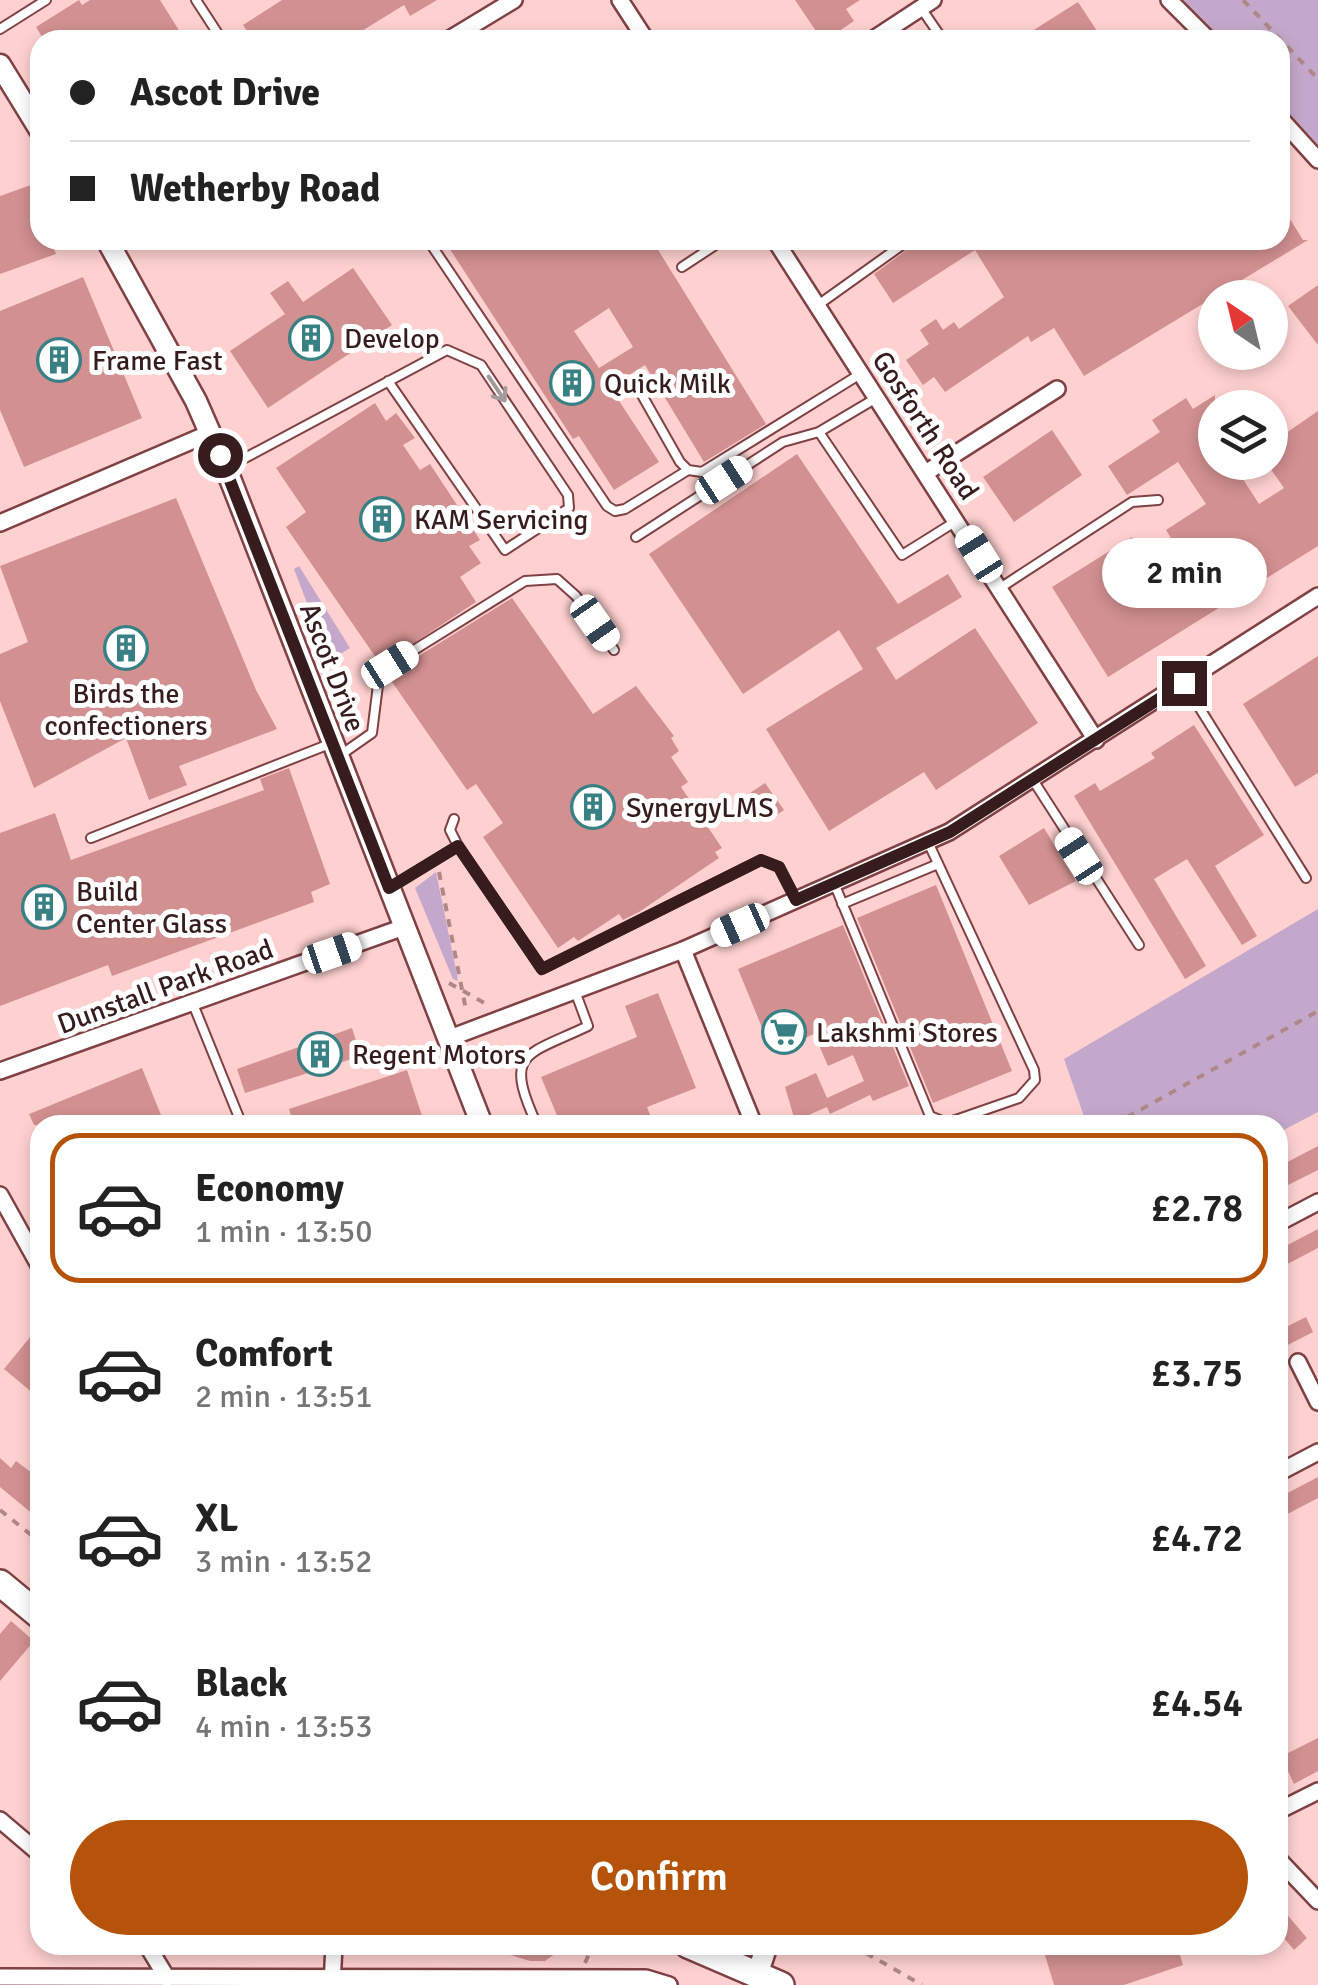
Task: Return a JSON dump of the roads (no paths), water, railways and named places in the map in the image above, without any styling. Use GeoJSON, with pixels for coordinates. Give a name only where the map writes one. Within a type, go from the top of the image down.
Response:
{"type":"FeatureCollection","features":[{"type":"Feature","properties":{"kind":"main road"},"geometry":{"type":"LineString","coordinates":[[4,1594],[30,1610]]}},
{"type":"Feature","properties":{"kind":"main road"},"geometry":{"type":"LineString","coordinates":[[711,1955],[769,1980]]}},
{"type":"Feature","properties":{"kind":"street"},"geometry":{"type":"LineString","coordinates":[[464,30],[514,0]]}},
{"type":"Feature","properties":{"kind":"street"},"geometry":{"type":"LineString","coordinates":[[620,0],[640,30]]}},
{"type":"Feature","properties":{"kind":"street"},"geometry":{"type":"LineString","coordinates":[[1169,0],[1199,30]]}},
{"type":"Feature","properties":{"kind":"street"},"geometry":{"type":"LineString","coordinates":[[887,30],[927,4]]}},
{"type":"Feature","properties":{"kind":"street"},"geometry":{"type":"LineString","coordinates":[[3,77],[30,116]]}},
{"type":"Feature","properties":{"kind":"street"},"geometry":{"type":"LineString","coordinates":[[1290,129],[1318,160]]}},
{"type":"Feature","properties":{"kind":"street","name":"Ascot Drive"},"geometry":{"type":"LineString","coordinates":[[116,250],[222,461],[478,1115]]}},
{"type":"Feature","properties":{"kind":"street","name":"Gosforth Road"},"geometry":{"type":"LineString","coordinates":[[782,250],[928,472],[1096,740]]}},
{"type":"Feature","properties":{"kind":"street"},"geometry":{"type":"LineString","coordinates":[[928,472],[1057,389]]}},
{"type":"Feature","properties":{"kind":"street"},"geometry":{"type":"LineString","coordinates":[[0,523],[210,433]]}},
{"type":"Feature","properties":{"kind":"street"},"geometry":{"type":"LineString","coordinates":[[447,1039],[683,950],[928,842],[1033,780],[1318,596]]}},
{"type":"Feature","properties":{"kind":"street","name":"Dunstall Park Road"},"geometry":{"type":"LineString","coordinates":[[0,1071],[404,928]]}},
{"type":"Feature","properties":{"kind":"street"},"geometry":{"type":"LineString","coordinates":[[683,950],[750,1115]]}},
{"type":"Feature","properties":{"kind":"street"},"geometry":{"type":"LineString","coordinates":[[0,1195],[30,1249]]}},
{"type":"Feature","properties":{"kind":"street"},"geometry":{"type":"LineString","coordinates":[[1288,1218],[1318,1202]]}},
{"type":"Feature","properties":{"kind":"street"},"geometry":{"type":"LineString","coordinates":[[1306,1365],[1318,1402]]}},
{"type":"Feature","properties":{"kind":"street"},"geometry":{"type":"LineString","coordinates":[[1288,1468],[1318,1452]]}},
{"type":"Feature","properties":{"kind":"street"},"geometry":{"type":"LineString","coordinates":[[1288,1806],[1318,1791]]}},
{"type":"Feature","properties":{"kind":"street"},"geometry":{"type":"LineString","coordinates":[[0,1820],[30,1846]]}},
{"type":"Feature","properties":{"kind":"street"},"geometry":{"type":"LineString","coordinates":[[1288,1870],[1318,1901]]}},
{"type":"Feature","properties":{"kind":"street"},"geometry":{"type":"LineString","coordinates":[[151,1955],[160,1980]]}},
{"type":"Feature","properties":{"kind":"street"},"geometry":{"type":"LineString","coordinates":[[332,1980],[333,1955]]}},
{"type":"Feature","properties":{"kind":"street"},"geometry":{"type":"LineString","coordinates":[[768,1955],[769,1980]]}},
{"type":"Feature","properties":{"kind":"street"},"geometry":{"type":"LineString","coordinates":[[0,1977],[507,1983],[646,1978],[668,1985]]}},
{"type":"Feature","properties":{"kind":"lane"},"geometry":{"type":"LineString","coordinates":[[0,29],[46,0]]}},
{"type":"Feature","properties":{"kind":"lane"},"geometry":{"type":"LineString","coordinates":[[196,0],[216,30]]}},
{"type":"Feature","properties":{"kind":"lane"},"geometry":{"type":"LineString","coordinates":[[927,4],[939,30]]}},
{"type":"Feature","properties":{"kind":"lane"},"geometry":{"type":"LineString","coordinates":[[435,250],[607,506],[615,511],[625,509],[688,470],[702,472],[862,373]]}},
{"type":"Feature","properties":{"kind":"lane"},"geometry":{"type":"LineString","coordinates":[[682,267],[708,250]]}},
{"type":"Feature","properties":{"kind":"lane"},"geometry":{"type":"LineString","coordinates":[[818,305],[894,250]]}},
{"type":"Feature","properties":{"kind":"lane"},"geometry":{"type":"LineString","coordinates":[[222,461],[245,458],[388,381],[448,350],[481,365],[568,495],[569,508],[506,550],[388,381]]}},
{"type":"Feature","properties":{"kind":"lane"},"geometry":{"type":"LineString","coordinates":[[634,381],[688,470]]}},
{"type":"Feature","properties":{"kind":"lane"},"geometry":{"type":"LineString","coordinates":[[636,536],[783,442],[819,432],[878,397]]}},
{"type":"Feature","properties":{"kind":"lane"},"geometry":{"type":"LineString","coordinates":[[819,432],[902,556],[958,520]]}},
{"type":"Feature","properties":{"kind":"lane"},"geometry":{"type":"LineString","coordinates":[[1000,588],[1132,502],[1158,500]]}},
{"type":"Feature","properties":{"kind":"lane"},"geometry":{"type":"LineString","coordinates":[[91,838],[372,733],[378,685],[390,665],[525,580],[542,576],[557,579],[576,596],[614,650]]}},
{"type":"Feature","properties":{"kind":"lane"},"geometry":{"type":"LineString","coordinates":[[1184,683],[1306,878]]}},
{"type":"Feature","properties":{"kind":"lane"},"geometry":{"type":"LineString","coordinates":[[1033,780],[1139,946]]}},
{"type":"Feature","properties":{"kind":"lane"},"geometry":{"type":"LineString","coordinates":[[454,819],[450,830],[458,846],[542,969],[761,860],[779,867],[796,900]]}},
{"type":"Feature","properties":{"kind":"lane"},"geometry":{"type":"LineString","coordinates":[[928,842],[1034,1070],[1035,1080],[1019,1098],[971,1115]]}},
{"type":"Feature","properties":{"kind":"lane"},"geometry":{"type":"LineString","coordinates":[[389,888],[458,846]]}},
{"type":"Feature","properties":{"kind":"lane"},"geometry":{"type":"LineString","coordinates":[[842,904],[938,864]]}},
{"type":"Feature","properties":{"kind":"lane"},"geometry":{"type":"LineString","coordinates":[[834,884],[930,1115]]}},
{"type":"Feature","properties":{"kind":"lane"},"geometry":{"type":"LineString","coordinates":[[533,1115],[518,1074],[522,1060],[588,1026],[574,988]]}},
{"type":"Feature","properties":{"kind":"lane"},"geometry":{"type":"LineString","coordinates":[[193,1004],[238,1115]]}},
{"type":"Feature","properties":{"kind":"place","name":"Develop"},"geometry":{"type":"Point","coordinates":[311,338]}},
{"type":"Feature","properties":{"kind":"place","name":"Frame Fast"},"geometry":{"type":"Point","coordinates":[59,360]}},
{"type":"Feature","properties":{"kind":"place","name":"Quick Milk"},"geometry":{"type":"Point","coordinates":[572,383]}},
{"type":"Feature","properties":{"kind":"place","name":"KAM Servicing"},"geometry":{"type":"Point","coordinates":[382,519]}},
{"type":"Feature","properties":{"kind":"place","name":"Birds the confectioners"},"geometry":{"type":"Point","coordinates":[126,648]}},
{"type":"Feature","properties":{"kind":"place","name":"SynergyLMS"},"geometry":{"type":"Point","coordinates":[593,807]}},
{"type":"Feature","properties":{"kind":"place","name":"Build Center Glass"},"geometry":{"type":"Point","coordinates":[44,907]}},
{"type":"Feature","properties":{"kind":"place","name":"Lakshmi Stores"},"geometry":{"type":"Point","coordinates":[784,1032]}},
{"type":"Feature","properties":{"kind":"place","name":"Regent Motors"},"geometry":{"type":"Point","coordinates":[320,1054]}}]}
